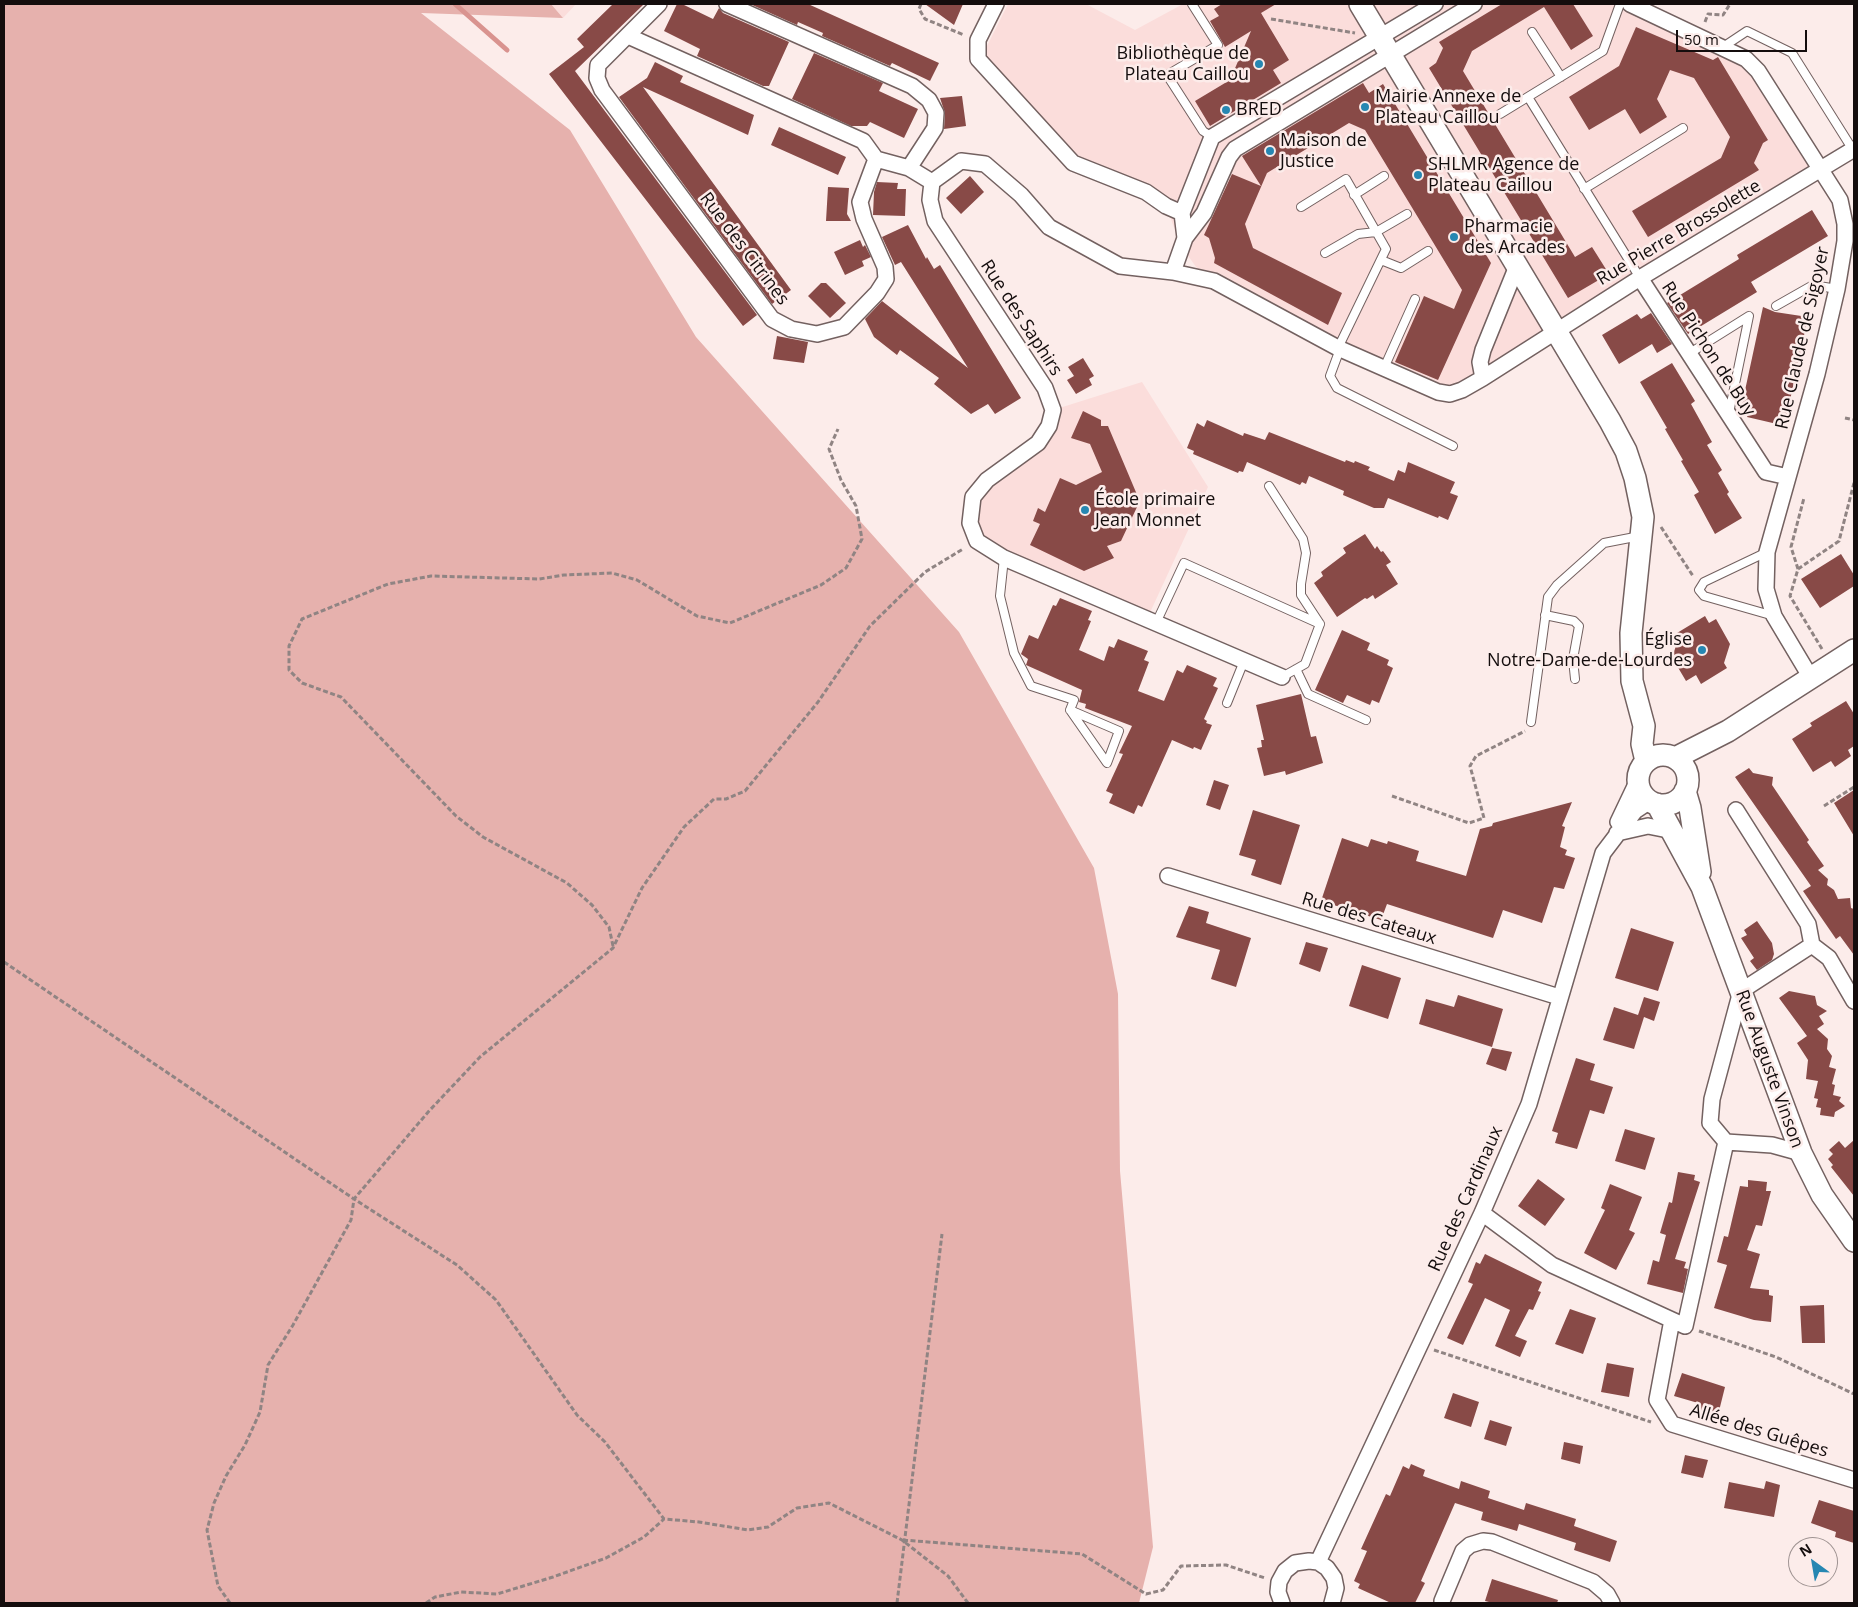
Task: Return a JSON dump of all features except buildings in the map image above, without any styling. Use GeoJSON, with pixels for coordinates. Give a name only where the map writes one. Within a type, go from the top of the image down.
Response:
{"type":"FeatureCollection","features":[{"type":"Feature","properties":{"kind":"main road"},"geometry":{"type":"LineString","coordinates":[[1360,4],[1557,331],[1626,452],[1635,478],[1643,531],[1631,633],[1632,681],[1644,726],[1666,770],[1690,808],[1702,887]]}},
{"type":"Feature","properties":{"kind":"main road"},"geometry":{"type":"LineString","coordinates":[[1702,887],[1673,831],[1653,802],[1643,795],[1666,770],[1854,650]]}},
{"type":"Feature","properties":{"kind":"main road"},"geometry":{"type":"LineString","coordinates":[[1653,802],[1673,802],[1666,770]]}},
{"type":"Feature","properties":{"kind":"main road","name":"Rue Auguste Vinson"},"geometry":{"type":"LineString","coordinates":[[1702,887],[1800,1153],[1822,1195],[1854,1241]]}},
{"type":"Feature","properties":{"kind":"street","name":"Rue des Citrines"},"geometry":{"type":"LineString","coordinates":[[659,4],[598,65],[596,78],[602,90],[772,319],[791,329],[816,334],[844,327],[877,292],[886,279],[885,267],[864,219],[860,202],[876,159]]}},
{"type":"Feature","properties":{"kind":"street"},"geometry":{"type":"LineString","coordinates":[[727,4],[912,86],[928,100],[936,113],[935,128],[909,168]]}},
{"type":"Feature","properties":{"kind":"street"},"geometry":{"type":"LineString","coordinates":[[996,4],[978,40],[978,59],[1073,163],[1146,192],[1166,206],[1182,213]]}},
{"type":"Feature","properties":{"kind":"street"},"geometry":{"type":"LineString","coordinates":[[1173,272],[1185,238],[1204,213],[1229,157],[1235,149],[1385,45],[1435,4]]}},
{"type":"Feature","properties":{"kind":"street"},"geometry":{"type":"LineString","coordinates":[[1185,238],[1182,213],[1212,138],[1385,45],[1474,4]]}},
{"type":"Feature","properties":{"kind":"street","name":"Rue Claude de Sigoyer"},"geometry":{"type":"LineString","coordinates":[[1630,4],[1746,59],[1758,71],[1840,200],[1846,241],[1837,289],[1767,552],[1766,589],[1774,616],[1811,678]]}},
{"type":"Feature","properties":{"kind":"street"},"geometry":{"type":"LineString","coordinates":[[628,36],[863,141],[876,159],[909,168],[932,182]]}},
{"type":"Feature","properties":{"kind":"street"},"geometry":{"type":"LineString","coordinates":[[1212,138],[1229,157]]}},
{"type":"Feature","properties":{"kind":"street","name":"Rue Pierre Brossolette"},"geometry":{"type":"LineString","coordinates":[[932,182],[961,161],[985,164],[1021,195],[1049,227],[1120,266],[1173,272],[1214,281],[1339,349],[1438,392],[1450,394],[1462,390],[1483,378],[1640,278],[1854,149]]}},
{"type":"Feature","properties":{"kind":"street","name":"Rue des Saphirs"},"geometry":{"type":"LineString","coordinates":[[932,182],[930,200],[935,221],[1045,388],[1053,410],[1049,426],[1038,443],[987,480],[973,498],[970,523],[977,541]]}},
{"type":"Feature","properties":{"kind":"street"},"geometry":{"type":"LineString","coordinates":[[1483,378],[1480,362],[1483,350],[1517,266]]}},
{"type":"Feature","properties":{"kind":"street","name":"Rue Pichon de Buy"},"geometry":{"type":"LineString","coordinates":[[1640,278],[1766,472],[1788,477]]}},
{"type":"Feature","properties":{"kind":"street"},"geometry":{"type":"LineString","coordinates":[[977,541],[1004,558],[1282,676]]}},
{"type":"Feature","properties":{"kind":"street","name":"Rue des Cardinaux"},"geometry":{"type":"LineString","coordinates":[[1318,1562],[1482,1213],[1529,1104],[1603,853],[1666,770]]}},
{"type":"Feature","properties":{"kind":"street","name":"Rue des Cardinaux"},"geometry":{"type":"LineString","coordinates":[[1615,835],[1635,811],[1653,802]]}},
{"type":"Feature","properties":{"kind":"street"},"geometry":{"type":"LineString","coordinates":[[1736,810],[1808,924],[1812,945],[1828,958],[1854,1001]]}},
{"type":"Feature","properties":{"kind":"street"},"geometry":{"type":"LineString","coordinates":[[1615,835],[1648,826],[1673,831]]}},
{"type":"Feature","properties":{"kind":"street","name":"Rue des Cateaux"},"geometry":{"type":"LineString","coordinates":[[1168,876],[1559,997]]}},
{"type":"Feature","properties":{"kind":"street"},"geometry":{"type":"LineString","coordinates":[[1800,1153],[1772,1145],[1726,1142],[1710,1123],[1712,1099],[1741,991],[1812,945]]}},
{"type":"Feature","properties":{"kind":"street","name":"Allée des Guêpes"},"geometry":{"type":"LineString","coordinates":[[1726,1142],[1657,1400],[1672,1424],[1854,1480]]}},
{"type":"Feature","properties":{"kind":"street"},"geometry":{"type":"LineString","coordinates":[[1482,1213],[1552,1265],[1678,1323]]}},
{"type":"Feature","properties":{"kind":"street"},"geometry":{"type":"LineString","coordinates":[[1442,1601],[1463,1551],[1470,1545],[1483,1541],[1492,1542],[1593,1582],[1607,1594],[1612,1603]]}},
{"type":"Feature","properties":{"kind":"street"},"geometry":{"type":"LineString","coordinates":[[1282,1603],[1278,1592],[1278,1582],[1285,1570],[1295,1563],[1309,1560],[1318,1562],[1327,1568],[1334,1578],[1336,1602]]}},
{"type":"Feature","properties":{"kind":"lane"},"geometry":{"type":"LineString","coordinates":[[1192,4],[1218,45],[1168,75],[1202,131],[1212,138]]}},
{"type":"Feature","properties":{"kind":"lane"},"geometry":{"type":"LineString","coordinates":[[1500,114],[1603,51],[1620,4]]}},
{"type":"Feature","properties":{"kind":"lane"},"geometry":{"type":"LineString","coordinates":[[1723,47],[1747,31],[1792,53],[1854,149]]}},
{"type":"Feature","properties":{"kind":"lane"},"geometry":{"type":"LineString","coordinates":[[1532,32],[1561,77]]}},
{"type":"Feature","properties":{"kind":"lane"},"geometry":{"type":"LineString","coordinates":[[1528,97],[1640,278]]}},
{"type":"Feature","properties":{"kind":"lane"},"geometry":{"type":"LineString","coordinates":[[1584,189],[1683,128]]}},
{"type":"Feature","properties":{"kind":"lane"},"geometry":{"type":"LineString","coordinates":[[1354,195],[1384,176]]}},
{"type":"Feature","properties":{"kind":"lane"},"geometry":{"type":"LineString","coordinates":[[1301,208],[1346,179],[1386,249],[1339,349],[1330,376],[1337,388],[1452,446]]}},
{"type":"Feature","properties":{"kind":"lane"},"geometry":{"type":"LineString","coordinates":[[1325,253],[1358,234],[1376,232],[1407,214]]}},
{"type":"Feature","properties":{"kind":"lane"},"geometry":{"type":"LineString","coordinates":[[1381,260],[1400,268],[1428,251]]}},
{"type":"Feature","properties":{"kind":"lane"},"geometry":{"type":"LineString","coordinates":[[1776,306],[1813,285],[1837,289]]}},
{"type":"Feature","properties":{"kind":"lane"},"geometry":{"type":"LineString","coordinates":[[1384,368],[1415,299]]}},
{"type":"Feature","properties":{"kind":"lane"},"geometry":{"type":"LineString","coordinates":[[1690,353],[1749,316],[1729,415]]}},
{"type":"Feature","properties":{"kind":"lane"},"geometry":{"type":"LineString","coordinates":[[1269,486],[1303,539],[1306,553],[1301,595],[1320,624]]}},
{"type":"Feature","properties":{"kind":"lane"},"geometry":{"type":"LineString","coordinates":[[1531,722],[1548,597],[1557,585],[1604,544],[1643,531]]}},
{"type":"Feature","properties":{"kind":"lane"},"geometry":{"type":"LineString","coordinates":[[1767,552],[1702,583],[1699,590],[1704,596],[1774,616]]}},
{"type":"Feature","properties":{"kind":"lane"},"geometry":{"type":"LineString","coordinates":[[1004,558],[1000,596],[1014,653],[1032,686],[1074,700],[1070,710]]}},
{"type":"Feature","properties":{"kind":"lane"},"geometry":{"type":"LineString","coordinates":[[1156,623],[1184,564],[1320,624]]}},
{"type":"Feature","properties":{"kind":"lane"},"geometry":{"type":"LineString","coordinates":[[1544,616],[1574,621],[1579,626],[1573,659],[1575,679]]}},
{"type":"Feature","properties":{"kind":"lane"},"geometry":{"type":"LineString","coordinates":[[1282,676],[1305,664],[1320,624]]}},
{"type":"Feature","properties":{"kind":"lane"},"geometry":{"type":"LineString","coordinates":[[1227,703],[1244,661]]}},
{"type":"Feature","properties":{"kind":"lane"},"geometry":{"type":"LineString","coordinates":[[1296,669],[1308,694],[1366,720]]}},
{"type":"Feature","properties":{"kind":"lane"},"geometry":{"type":"LineString","coordinates":[[1070,710],[1119,732],[1107,763],[1081,725],[1070,710]]}},
{"type":"Feature","properties":{"kind":"path"},"geometry":{"type":"LineString","coordinates":[[915,4],[925,19],[978,40]]}},
{"type":"Feature","properties":{"kind":"path"},"geometry":{"type":"LineString","coordinates":[[918,10],[921,4]]}},
{"type":"Feature","properties":{"kind":"path"},"geometry":{"type":"LineString","coordinates":[[1700,36],[1708,14],[1723,15],[1730,4]]}},
{"type":"Feature","properties":{"kind":"path"},"geometry":{"type":"LineString","coordinates":[[1271,19],[1385,45]]}},
{"type":"Feature","properties":{"kind":"path"},"geometry":{"type":"LineString","coordinates":[[1845,418],[1854,420]]}},
{"type":"Feature","properties":{"kind":"path"},"geometry":{"type":"LineString","coordinates":[[613,948],[609,927],[592,906],[567,883],[483,837],[456,816],[341,697],[302,683],[289,670],[289,646],[302,620],[388,584],[431,576],[539,579],[564,575],[612,573],[637,580],[698,616],[730,623],[821,585],[846,568],[862,539],[856,506],[841,480],[829,448],[838,429]]}},
{"type":"Feature","properties":{"kind":"path"},"geometry":{"type":"LineString","coordinates":[[1798,568],[1839,540],[1854,483]]}},
{"type":"Feature","properties":{"kind":"path"},"geometry":{"type":"LineString","coordinates":[[1804,498],[1791,547],[1798,568],[1790,596],[1832,665]]}},
{"type":"Feature","properties":{"kind":"path"},"geometry":{"type":"LineString","coordinates":[[1643,531],[1658,523],[1688,571],[1702,583]]}},
{"type":"Feature","properties":{"kind":"path"},"geometry":{"type":"LineString","coordinates":[[230,1603],[218,1586],[207,1530],[214,1503],[226,1476],[245,1445],[260,1412],[268,1365],[293,1326],[351,1220],[354,1198],[429,1111],[480,1057],[613,948],[642,888],[684,827],[714,799],[726,799],[745,790],[818,702],[870,626],[925,572],[977,541]]}},
{"type":"Feature","properties":{"kind":"path"},"geometry":{"type":"LineString","coordinates":[[1392,796],[1469,823],[1484,818],[1470,766],[1476,756],[1524,732],[1531,722]]}},
{"type":"Feature","properties":{"kind":"path"},"geometry":{"type":"LineString","coordinates":[[1824,806],[1854,787]]}},
{"type":"Feature","properties":{"kind":"path"},"geometry":{"type":"LineString","coordinates":[[4,962],[354,1198],[457,1265],[496,1300],[577,1415],[605,1442],[664,1519]]}},
{"type":"Feature","properties":{"kind":"path"},"geometry":{"type":"LineString","coordinates":[[897,1603],[942,1234]]}},
{"type":"Feature","properties":{"kind":"path"},"geometry":{"type":"LineString","coordinates":[[1678,1323],[1776,1358],[1854,1394]]}},
{"type":"Feature","properties":{"kind":"path"},"geometry":{"type":"LineString","coordinates":[[1419,1346],[1653,1422],[1672,1424]]}},
{"type":"Feature","properties":{"kind":"path"},"geometry":{"type":"LineString","coordinates":[[426,1603],[435,1597],[461,1592],[497,1594],[552,1578],[606,1558],[644,1537],[664,1519],[699,1522],[748,1530],[768,1527],[797,1508],[829,1503],[902,1540],[948,1576],[968,1603]]}},
{"type":"Feature","properties":{"kind":"path"},"geometry":{"type":"LineString","coordinates":[[902,1540],[1082,1554],[1146,1594],[1163,1590],[1181,1566],[1226,1565],[1278,1582]]}},
{"type":"Feature","properties":{"kind":"shaded area"},"geometry":{"type":"Polygon","coordinates":[[[4,4],[551,4],[563,18],[421,13],[570,130],[696,337],[959,632],[1094,868],[1118,994],[1120,1171],[1153,1547],[1139,1603],[4,1603],[4,4]]]}},
{"type":"Feature","properties":{"kind":"shaded area"},"geometry":{"type":"Polygon","coordinates":[[[551,4],[576,4],[563,18],[551,4]]]}},
{"type":"Feature","properties":{"kind":"shaded area"},"geometry":{"type":"Polygon","coordinates":[[[1008,4],[1086,4],[1135,30],[1183,4],[1630,4],[1746,59],[1822,169],[1483,378],[1438,392],[1199,271],[1181,246],[1166,206],[1073,163],[987,64],[986,48],[1008,4]]]}},
{"type":"Feature","properties":{"kind":"shaded area","name":"École primaire Jean Monnet"},"geometry":{"type":"Polygon","coordinates":[[[1142,382],[1208,487],[1147,619],[977,541],[973,497],[1038,443],[1053,410],[1142,382]]]}},
{"type":"Feature","properties":{"kind":"waterway"},"geometry":{"type":"LineString","coordinates":[[455,4],[507,50]]}},
{"type":"Feature","properties":{"kind":"place","name":"Bibliothèque de Plateau Caillou"},"geometry":{"type":"Point","coordinates":[1259,64]}},
{"type":"Feature","properties":{"kind":"place","name":"Mairie Annexe de Plateau Caillou"},"geometry":{"type":"Point","coordinates":[1365,107]}},
{"type":"Feature","properties":{"kind":"place","name":"BRED"},"geometry":{"type":"Point","coordinates":[1226,110]}},
{"type":"Feature","properties":{"kind":"place","name":"Maison de Justice"},"geometry":{"type":"Point","coordinates":[1270,151]}},
{"type":"Feature","properties":{"kind":"place","name":"SHLMR Agence de Plateau Caillou"},"geometry":{"type":"Point","coordinates":[1418,175]}},
{"type":"Feature","properties":{"kind":"place","name":"Pharmacie des Arcades"},"geometry":{"type":"Point","coordinates":[1454,237]}},
{"type":"Feature","properties":{"kind":"place","name":"École primaire Jean Monnet"},"geometry":{"type":"Point","coordinates":[1085,510]}},
{"type":"Feature","properties":{"kind":"place","name":"Église Notre-Dame-de-Lourdes"},"geometry":{"type":"Point","coordinates":[1702,650]}}]}
